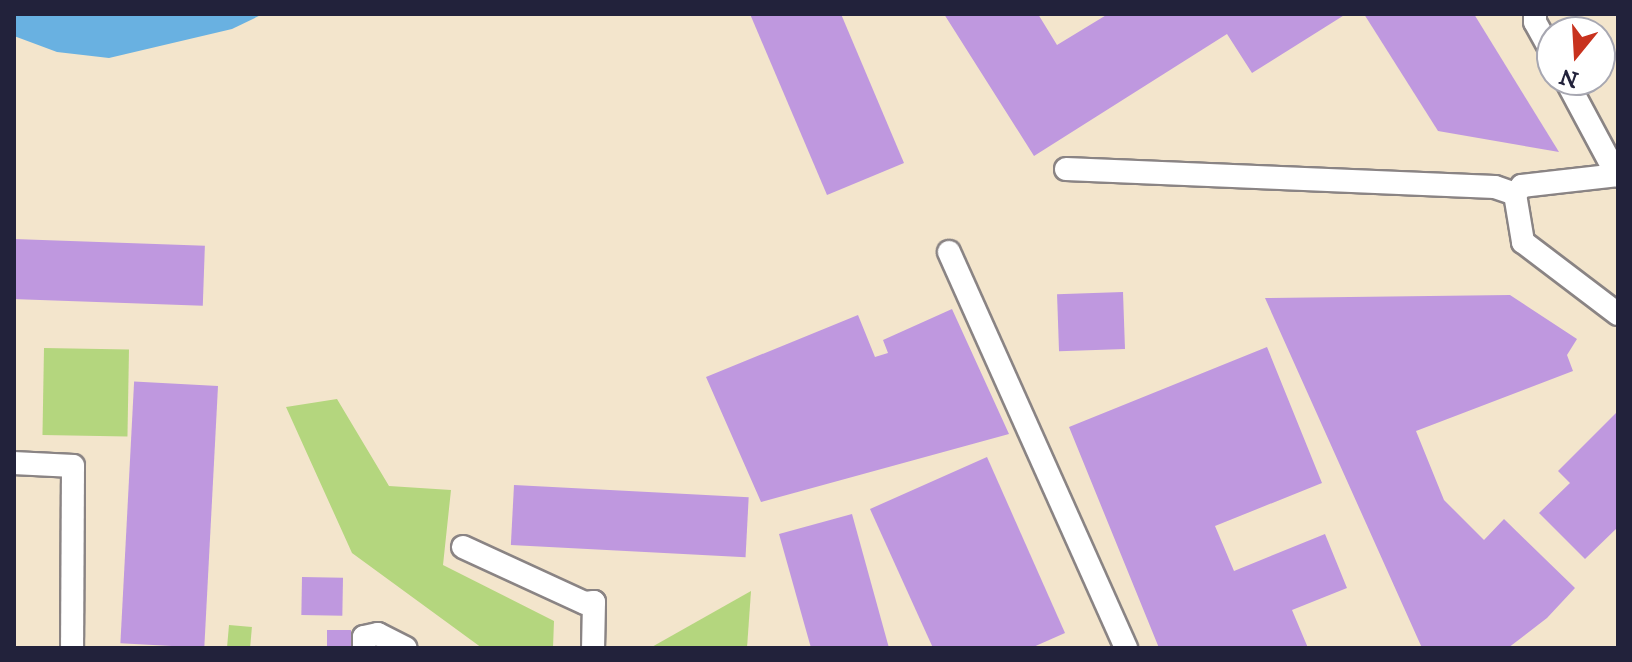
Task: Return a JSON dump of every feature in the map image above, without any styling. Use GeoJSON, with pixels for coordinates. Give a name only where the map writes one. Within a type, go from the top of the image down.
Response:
{"type":"FeatureCollection","features":[{"type":"Feature","properties":{"kind":"lane"},"geometry":{"type":"LineString","coordinates":[[1515,194],[1522,186],[1617,175],[1575,96]]}},
{"type":"Feature","properties":{"kind":"lane"},"geometry":{"type":"LineString","coordinates":[[1066,169],[1495,187],[1515,194]]}},
{"type":"Feature","properties":{"kind":"lane"},"geometry":{"type":"LineString","coordinates":[[1515,194],[1523,242],[1618,314]]}},
{"type":"Feature","properties":{"kind":"lane"},"geometry":{"type":"LineString","coordinates":[[949,252],[1126,648]]}},
{"type":"Feature","properties":{"kind":"lane"},"geometry":{"type":"LineString","coordinates":[[14,463],[73,466],[72,648]]}},
{"type":"Feature","properties":{"kind":"lane"},"geometry":{"type":"LineString","coordinates":[[463,547],[585,603],[594,602],[593,648]]}},
{"type":"Feature","properties":{"kind":"lane"},"geometry":{"type":"LineString","coordinates":[[364,648],[364,637],[378,634],[406,648]]}},
{"type":"Feature","properties":{"kind":"green space"},"geometry":{"type":"Polygon","coordinates":[[[44,348],[129,349],[127,436],[42,435],[44,348]]]}},
{"type":"Feature","properties":{"kind":"green space"},"geometry":{"type":"Polygon","coordinates":[[[337,399],[389,486],[451,490],[443,565],[554,621],[553,648],[482,648],[352,553],[286,407],[337,399]]]}},
{"type":"Feature","properties":{"kind":"green space"},"geometry":{"type":"Polygon","coordinates":[[[751,591],[747,648],[650,648],[751,591]]]}},
{"type":"Feature","properties":{"kind":"green space"},"geometry":{"type":"Polygon","coordinates":[[[229,625],[252,627],[250,648],[227,648],[229,625]]]}},
{"type":"Feature","properties":{"kind":"water"},"geometry":{"type":"Polygon","coordinates":[[[14,14],[263,14],[232,29],[109,58],[57,52],[14,36],[14,14]]]}},
{"type":"Feature","properties":{"kind":"building"},"geometry":{"type":"Polygon","coordinates":[[[750,14],[841,14],[904,163],[827,195],[750,14]]]}},
{"type":"Feature","properties":{"kind":"building"},"geometry":{"type":"Polygon","coordinates":[[[944,14],[1038,14],[1057,45],[1108,14],[1346,14],[1252,73],[1227,34],[1034,156],[944,14]]]}},
{"type":"Feature","properties":{"kind":"building"},"geometry":{"type":"Polygon","coordinates":[[[1364,14],[1474,14],[1559,152],[1438,131],[1364,14]]]}},
{"type":"Feature","properties":{"kind":"building"},"geometry":{"type":"Polygon","coordinates":[[[14,239],[205,246],[203,306],[14,299],[14,239]]]}},
{"type":"Feature","properties":{"kind":"building"},"geometry":{"type":"Polygon","coordinates":[[[1123,292],[1125,349],[1059,351],[1057,294],[1123,292]]]}},
{"type":"Feature","properties":{"kind":"building"},"geometry":{"type":"Polygon","coordinates":[[[1510,295],[1577,339],[1567,355],[1573,371],[1416,431],[1444,500],[1484,540],[1504,519],[1575,588],[1547,618],[1508,648],[1422,648],[1265,298],[1510,295]]]}},
{"type":"Feature","properties":{"kind":"building"},"geometry":{"type":"Polygon","coordinates":[[[952,309],[1009,434],[761,502],[706,377],[858,315],[875,357],[888,353],[883,340],[952,309]]]}},
{"type":"Feature","properties":{"kind":"building"},"geometry":{"type":"Polygon","coordinates":[[[1267,347],[1322,483],[1215,526],[1234,571],[1325,534],[1347,588],[1292,610],[1308,648],[1159,648],[1069,427],[1267,347]]]}},
{"type":"Feature","properties":{"kind":"building"},"geometry":{"type":"Polygon","coordinates":[[[134,382],[218,386],[204,648],[120,643],[134,382]]]}},
{"type":"Feature","properties":{"kind":"building"},"geometry":{"type":"Polygon","coordinates":[[[1618,411],[1618,527],[1585,559],[1539,513],[1570,483],[1558,471],[1618,411]]]}},
{"type":"Feature","properties":{"kind":"building"},"geometry":{"type":"Polygon","coordinates":[[[987,457],[1065,633],[1031,648],[933,648],[870,509],[987,457]]]}},
{"type":"Feature","properties":{"kind":"building"},"geometry":{"type":"Polygon","coordinates":[[[514,485],[749,497],[746,557],[511,545],[514,485]]]}},
{"type":"Feature","properties":{"kind":"building"},"geometry":{"type":"Polygon","coordinates":[[[852,514],[889,648],[811,648],[779,534],[852,514]]]}},
{"type":"Feature","properties":{"kind":"building"},"geometry":{"type":"Polygon","coordinates":[[[302,577],[343,578],[342,616],[301,615],[302,577]]]}},
{"type":"Feature","properties":{"kind":"building"},"geometry":{"type":"Polygon","coordinates":[[[327,630],[351,630],[351,648],[327,648],[327,630]]]}}]}
